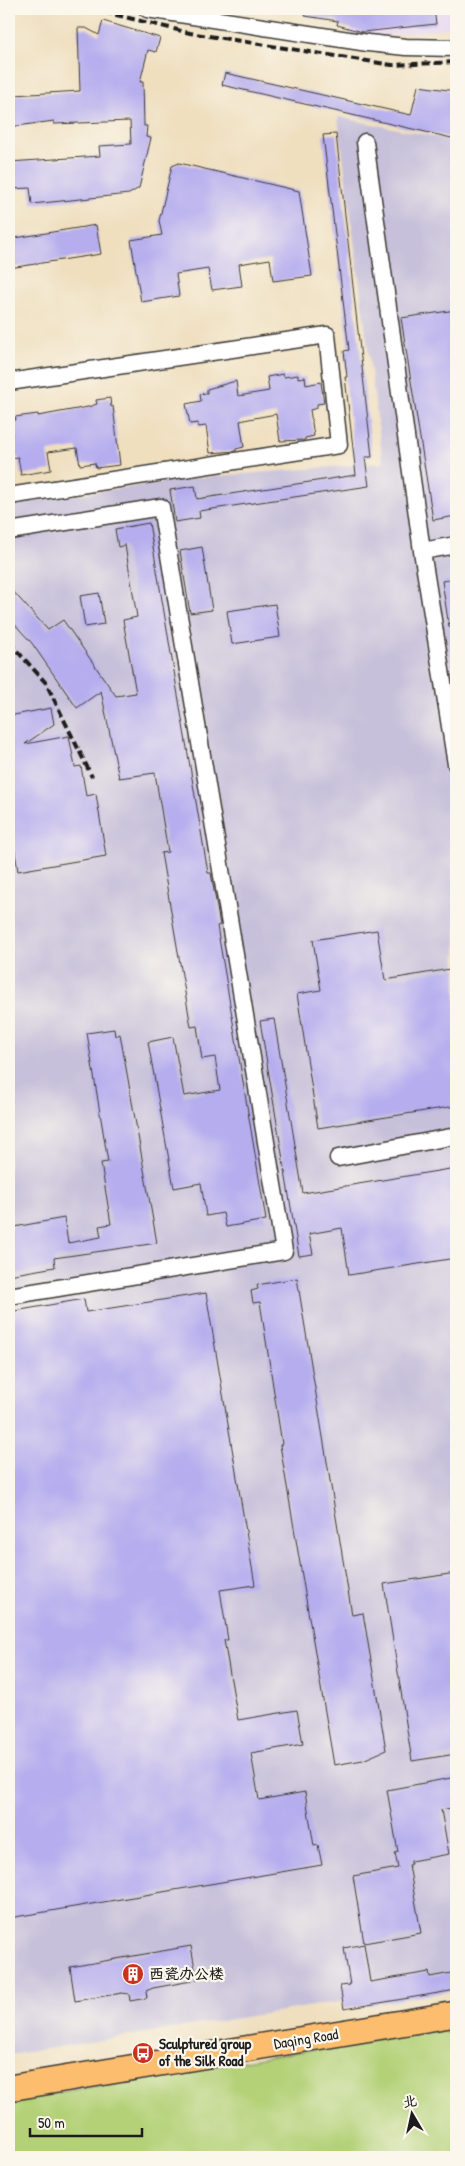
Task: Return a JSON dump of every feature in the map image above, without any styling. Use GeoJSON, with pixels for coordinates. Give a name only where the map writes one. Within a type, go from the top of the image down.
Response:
{"type":"FeatureCollection","features":[{"type":"Feature","properties":{"kind":"main road","name":"Daqing Road"},"geometry":{"type":"LineString","coordinates":[[9,2088],[456,2014]]}},
{"type":"Feature","properties":{"kind":"street"},"geometry":{"type":"LineString","coordinates":[[147,9],[368,43],[406,47],[456,48]]}},
{"type":"Feature","properties":{"kind":"street"},"geometry":{"type":"LineString","coordinates":[[365,142],[422,551],[456,764]]}},
{"type":"Feature","properties":{"kind":"street"},"geometry":{"type":"LineString","coordinates":[[9,382],[327,335],[339,444],[9,496]]}},
{"type":"Feature","properties":{"kind":"street"},"geometry":{"type":"LineString","coordinates":[[9,531],[161,507],[284,1251],[9,1296]]}},
{"type":"Feature","properties":{"kind":"street"},"geometry":{"type":"LineString","coordinates":[[422,551],[456,545]]}},
{"type":"Feature","properties":{"kind":"street"},"geometry":{"type":"LineString","coordinates":[[338,1158],[456,1136]]}},
{"type":"Feature","properties":{"kind":"shaded area"},"geometry":{"type":"Polygon","coordinates":[[[348,9],[456,9],[456,27],[352,40],[348,9]]]}},
{"type":"Feature","properties":{"kind":"shaded area"},"geometry":{"type":"Polygon","coordinates":[[[338,117],[456,141],[456,1983],[9,2055],[9,504],[193,478],[383,463],[338,117]]]}},
{"type":"Feature","properties":{"kind":"green space"},"geometry":{"type":"Polygon","coordinates":[[[456,2025],[456,2157],[9,2157],[9,2101],[456,2025]]]}},
{"type":"Feature","properties":{"kind":"building"},"geometry":{"type":"Polygon","coordinates":[[[306,9],[434,9],[436,24],[363,32],[337,25],[338,21],[305,16],[306,9]]]}},
{"type":"Feature","properties":{"kind":"building"},"geometry":{"type":"Polygon","coordinates":[[[103,21],[160,38],[156,52],[148,50],[140,82],[143,82],[144,126],[147,126],[146,137],[151,138],[139,188],[129,194],[32,204],[30,188],[9,189],[9,162],[100,156],[99,146],[131,144],[130,121],[54,124],[54,121],[9,127],[9,99],[14,98],[14,95],[80,91],[78,28],[86,28],[99,35],[103,21]]]}},
{"type":"Feature","properties":{"kind":"building"},"geometry":{"type":"Polygon","coordinates":[[[225,73],[411,115],[418,86],[456,91],[456,139],[222,85],[225,73]]]}},
{"type":"Feature","properties":{"kind":"building"},"geometry":{"type":"Polygon","coordinates":[[[336,134],[372,457],[365,457],[369,486],[199,511],[200,518],[175,522],[170,490],[195,486],[197,499],[356,475],[345,377],[347,377],[344,351],[349,350],[323,135],[336,134]]]}},
{"type":"Feature","properties":{"kind":"building"},"geometry":{"type":"Polygon","coordinates":[[[179,163],[299,191],[312,276],[273,281],[270,259],[239,264],[242,286],[212,290],[208,269],[176,274],[179,296],[141,302],[131,240],[162,235],[159,221],[172,166],[179,163]]]}},
{"type":"Feature","properties":{"kind":"building"},"geometry":{"type":"Polygon","coordinates":[[[96,225],[101,254],[9,268],[9,239],[96,225]]]}},
{"type":"Feature","properties":{"kind":"building"},"geometry":{"type":"Polygon","coordinates":[[[456,310],[456,516],[433,520],[401,318],[456,310]]]}},
{"type":"Feature","properties":{"kind":"building"},"geometry":{"type":"Polygon","coordinates":[[[283,374],[284,377],[298,375],[298,378],[305,377],[306,385],[321,382],[324,403],[317,404],[317,408],[310,410],[314,436],[305,438],[305,440],[280,441],[276,414],[240,421],[244,447],[236,449],[236,451],[210,453],[206,426],[198,427],[198,423],[190,424],[186,404],[201,401],[200,394],[207,393],[207,389],[236,381],[238,396],[269,391],[267,377],[283,374]]]}},
{"type":"Feature","properties":{"kind":"building"},"geometry":{"type":"Polygon","coordinates":[[[110,398],[111,407],[113,406],[120,465],[96,468],[95,463],[80,465],[77,448],[48,452],[51,470],[21,475],[18,457],[9,458],[9,436],[12,436],[10,421],[16,420],[15,417],[38,414],[38,416],[88,407],[97,404],[96,400],[110,398]]]}},
{"type":"Feature","properties":{"kind":"building"},"geometry":{"type":"Polygon","coordinates":[[[149,523],[208,873],[211,873],[220,925],[217,926],[266,1220],[226,1227],[223,1213],[206,1216],[201,1183],[174,1188],[148,1042],[173,1037],[184,1096],[220,1090],[215,1057],[202,1059],[197,1026],[191,1027],[161,853],[168,852],[155,773],[119,778],[101,691],[77,708],[31,642],[9,618],[9,587],[48,630],[63,620],[116,696],[136,693],[123,620],[137,617],[125,545],[118,547],[115,529],[149,523]]]}},
{"type":"Feature","properties":{"kind":"building"},"geometry":{"type":"Polygon","coordinates":[[[202,547],[212,610],[190,613],[180,551],[202,547]]]}},
{"type":"Feature","properties":{"kind":"building"},"geometry":{"type":"Polygon","coordinates":[[[456,579],[456,626],[449,627],[442,581],[456,579]]]}},
{"type":"Feature","properties":{"kind":"building"},"geometry":{"type":"Polygon","coordinates":[[[99,593],[104,624],[85,627],[80,596],[99,593]]]}},
{"type":"Feature","properties":{"kind":"building"},"geometry":{"type":"Polygon","coordinates":[[[275,604],[280,637],[232,644],[227,611],[275,604]]]}},
{"type":"Feature","properties":{"kind":"building"},"geometry":{"type":"Polygon","coordinates":[[[51,708],[54,724],[25,744],[69,736],[75,767],[81,766],[86,796],[96,794],[106,856],[18,871],[9,815],[9,716],[51,708]]]}},
{"type":"Feature","properties":{"kind":"building"},"geometry":{"type":"Polygon","coordinates":[[[377,930],[385,980],[456,968],[456,1106],[318,1128],[297,994],[321,990],[313,940],[377,930]]]}},
{"type":"Feature","properties":{"kind":"building"},"geometry":{"type":"Polygon","coordinates":[[[274,1019],[303,1193],[456,1168],[456,1258],[349,1275],[342,1228],[309,1234],[313,1254],[299,1256],[260,1021],[274,1019]]]}},
{"type":"Feature","properties":{"kind":"building"},"geometry":{"type":"Polygon","coordinates":[[[114,1029],[115,1036],[120,1034],[157,1243],[54,1258],[55,1267],[9,1275],[9,1228],[64,1218],[68,1243],[101,1237],[99,1226],[111,1224],[101,1163],[108,1162],[87,1033],[114,1029]]]}},
{"type":"Feature","properties":{"kind":"building"},"geometry":{"type":"Polygon","coordinates":[[[297,1278],[352,1615],[363,1613],[386,1750],[363,1760],[334,1765],[280,1445],[282,1444],[260,1302],[253,1303],[251,1291],[258,1289],[257,1285],[297,1278]]]}},
{"type":"Feature","properties":{"kind":"building"},"geometry":{"type":"Polygon","coordinates":[[[206,1293],[255,1585],[220,1590],[228,1640],[224,1640],[238,1720],[297,1710],[303,1744],[251,1753],[259,1800],[305,1792],[314,1846],[318,1845],[322,1865],[9,1918],[9,1312],[84,1299],[86,1312],[206,1293]]]}},
{"type":"Feature","properties":{"kind":"building"},"geometry":{"type":"Polygon","coordinates":[[[456,1573],[456,1754],[412,1761],[384,1584],[456,1573]]]}},
{"type":"Feature","properties":{"kind":"building"},"geometry":{"type":"Polygon","coordinates":[[[456,1777],[456,1807],[441,1810],[449,1854],[411,1861],[409,1865],[421,1933],[364,1943],[353,1876],[398,1868],[395,1853],[398,1852],[387,1790],[456,1777]]]}},
{"type":"Feature","properties":{"kind":"building"},"geometry":{"type":"Polygon","coordinates":[[[364,1944],[370,1982],[429,1972],[430,1977],[456,1972],[456,1990],[344,2009],[340,1986],[350,1985],[344,1948],[364,1944]]]}},
{"type":"Feature","properties":{"kind":"building","name":"西瓷办公楼"},"geometry":{"type":"Polygon","coordinates":[[[191,1946],[197,1980],[153,1988],[146,1991],[147,1998],[130,2001],[129,1994],[122,1993],[75,2001],[70,1967],[191,1946]]]}},
{"type":"Feature","properties":{"kind":"railway"},"geometry":{"type":"LineString","coordinates":[[92,9],[190,33],[392,65],[456,62]]}},
{"type":"Feature","properties":{"kind":"railway"},"geometry":{"type":"LineString","coordinates":[[9,642],[46,683],[92,777]]}},
{"type":"Feature","properties":{"kind":"place","name":"西瓷办公楼"},"geometry":{"type":"Point","coordinates":[133,1974]}},
{"type":"Feature","properties":{"kind":"place","name":"Sculptured group of the Silk Road"},"geometry":{"type":"Point","coordinates":[143,2053]}}]}
